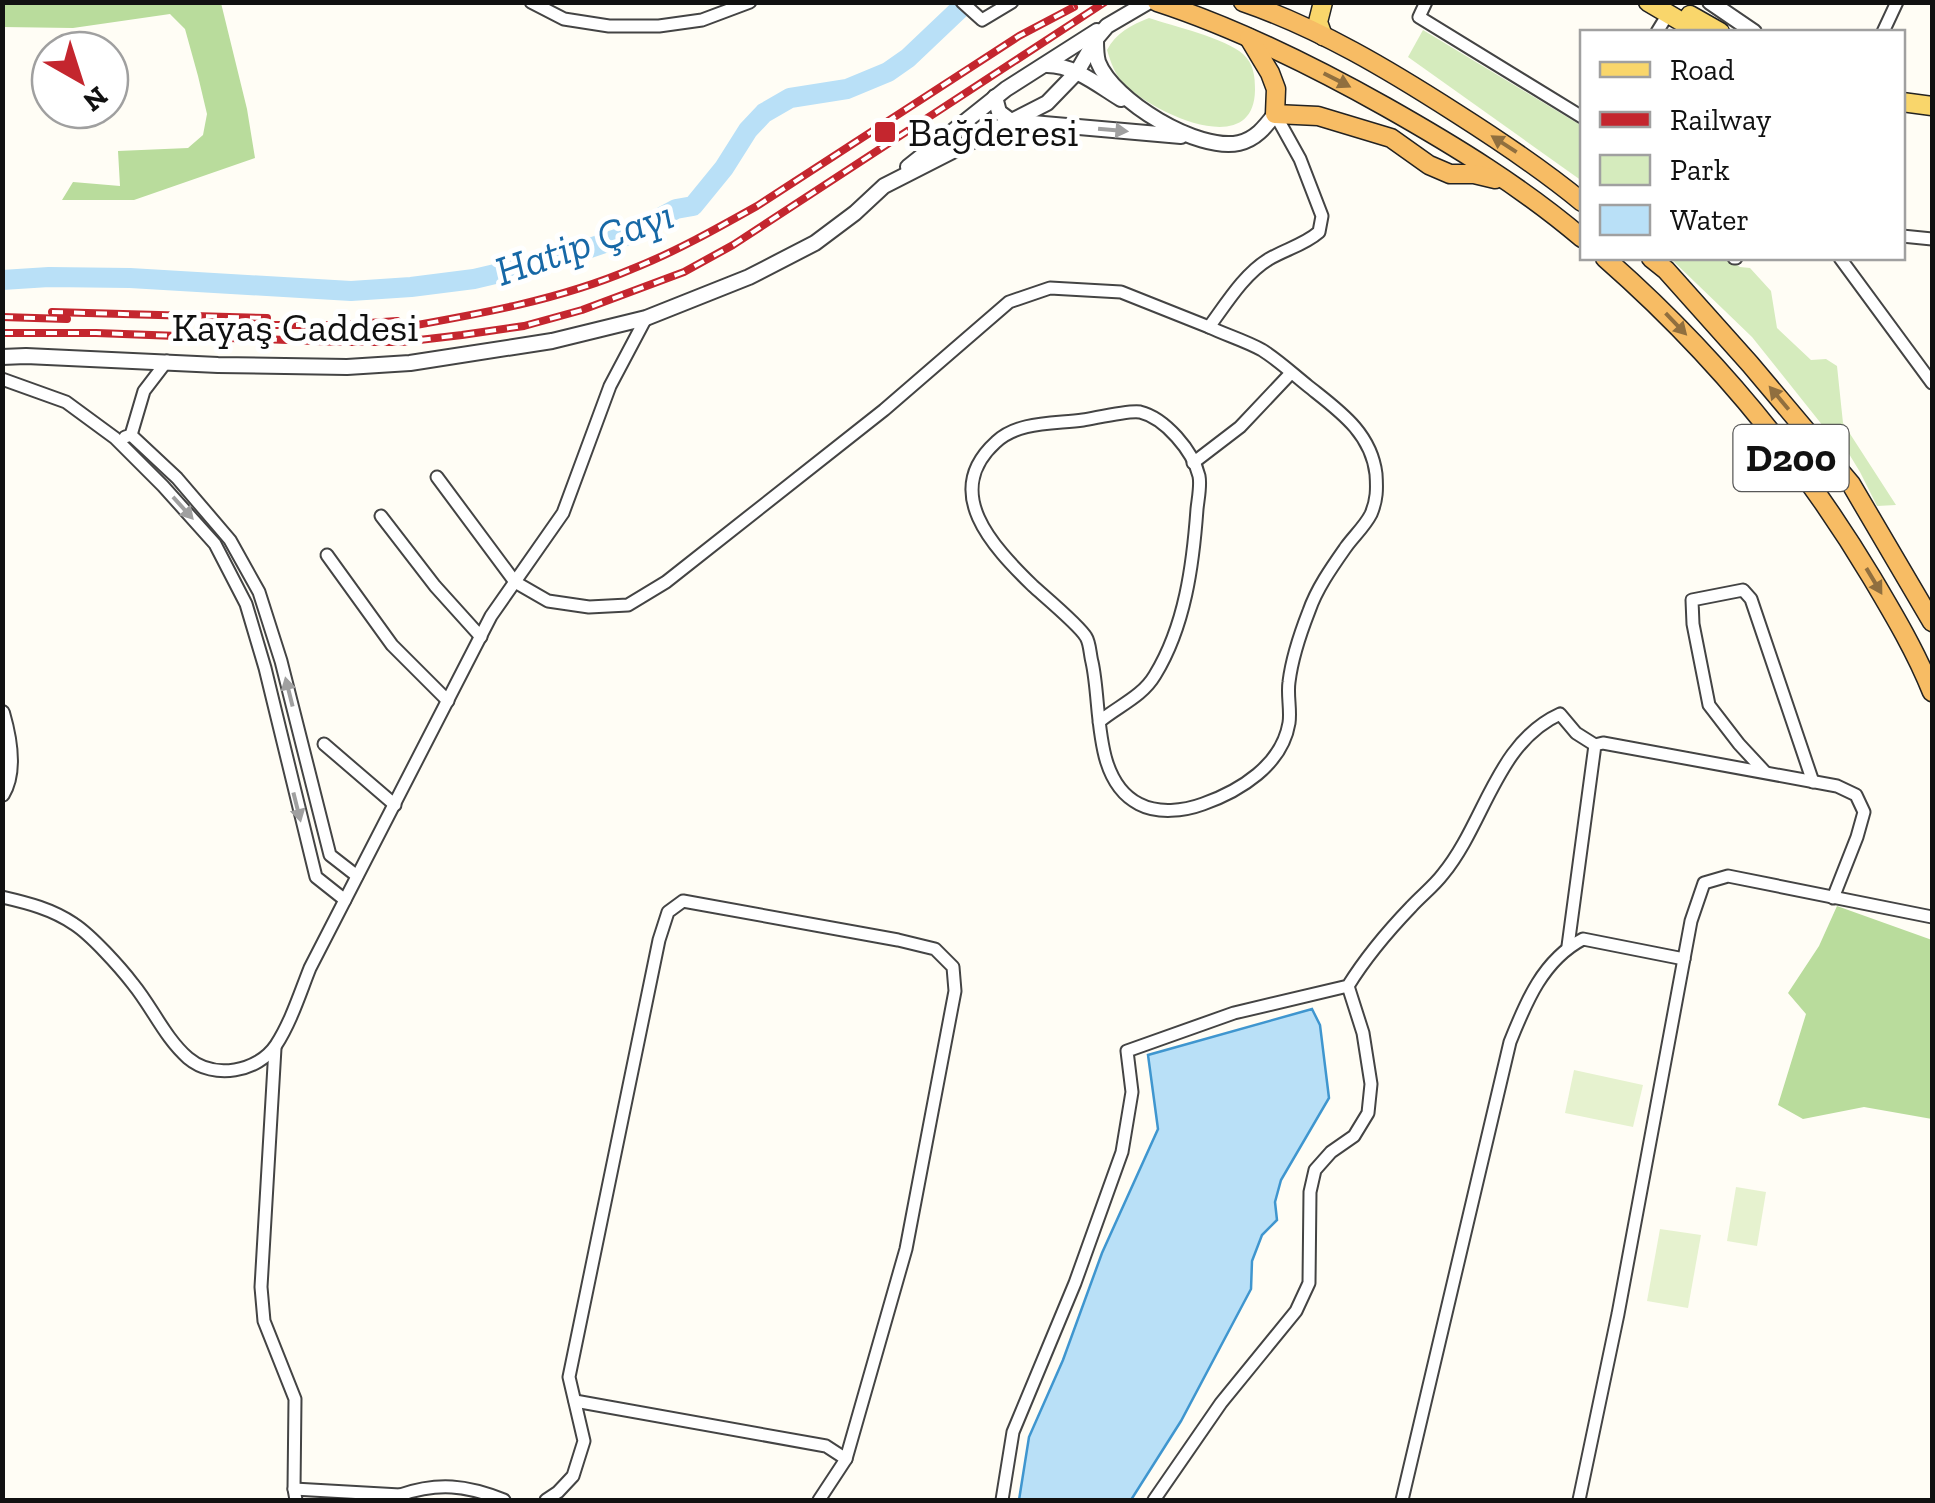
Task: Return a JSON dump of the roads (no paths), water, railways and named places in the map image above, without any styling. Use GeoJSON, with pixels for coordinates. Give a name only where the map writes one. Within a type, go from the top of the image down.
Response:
{"type":"FeatureCollection","features":[{"type":"Feature","properties":{"kind":"highway"},"geometry":{"type":"LineString","coordinates":[[1157,2],[1249,38],[1362,94],[1514,185],[1580,236]]}},
{"type":"Feature","properties":{"kind":"highway"},"geometry":{"type":"LineString","coordinates":[[1242,2],[1323,36],[1393,73],[1538,166],[1580,200]]}},
{"type":"Feature","properties":{"kind":"highway"},"geometry":{"type":"LineString","coordinates":[[1249,38],[1276,89],[1274,114],[1318,116],[1391,138],[1430,166],[1450,174],[1474,174],[1514,185]]}},
{"type":"Feature","properties":{"kind":"highway","name":"D200"},"geometry":{"type":"LineString","coordinates":[[1607,260],[1717,367],[1774,435],[1851,542],[1932,692]]}},
{"type":"Feature","properties":{"kind":"highway","name":"D200"},"geometry":{"type":"LineString","coordinates":[[1654,260],[1750,364],[1851,484],[1932,622]]}},
{"type":"Feature","properties":{"kind":"main road"},"geometry":{"type":"LineString","coordinates":[[1261,9],[1283,2]]}},
{"type":"Feature","properties":{"kind":"main road"},"geometry":{"type":"LineString","coordinates":[[1323,2],[1318,22],[1323,36]]}},
{"type":"Feature","properties":{"kind":"main road"},"geometry":{"type":"LineString","coordinates":[[1648,2],[1716,30]]}},
{"type":"Feature","properties":{"kind":"main road"},"geometry":{"type":"LineString","coordinates":[[1668,8],[1696,30]]}},
{"type":"Feature","properties":{"kind":"main road"},"geometry":{"type":"LineString","coordinates":[[1905,102],[1932,106]]}},
{"type":"Feature","properties":{"kind":"main road"},"geometry":{"type":"LineString","coordinates":[[1905,113],[1932,117]]}},
{"type":"Feature","properties":{"kind":"street"},"geometry":{"type":"LineString","coordinates":[[531,2],[564,18],[609,26],[659,26],[702,20],[750,2]]}},
{"type":"Feature","properties":{"kind":"street"},"geometry":{"type":"LineString","coordinates":[[966,6],[982,20],[1012,2]]}},
{"type":"Feature","properties":{"kind":"street","name":"Kayaş Caddesi"},"geometry":{"type":"LineString","coordinates":[[2,357],[347,367],[410,363],[552,340],[646,318],[748,277],[814,242],[884,186],[1047,103],[1078,72],[1107,26],[1148,2]]}},
{"type":"Feature","properties":{"kind":"street"},"geometry":{"type":"LineString","coordinates":[[1426,2],[1419,17],[1580,116]]}},
{"type":"Feature","properties":{"kind":"street"},"geometry":{"type":"LineString","coordinates":[[1884,30],[1897,2]]}},
{"type":"Feature","properties":{"kind":"street"},"geometry":{"type":"LineString","coordinates":[[1712,3],[1751,30]]}},
{"type":"Feature","properties":{"kind":"street"},"geometry":{"type":"LineString","coordinates":[[884,186],[995,98],[1107,26]]}},
{"type":"Feature","properties":{"kind":"street"},"geometry":{"type":"LineString","coordinates":[[1096,39],[1098,62],[1112,82],[1148,115]]}},
{"type":"Feature","properties":{"kind":"street"},"geometry":{"type":"LineString","coordinates":[[1043,66],[1060,65],[1078,72],[1148,115],[1216,144],[1241,143],[1260,133],[1274,114],[1300,158],[1317,202],[1322,216],[1319,232],[1267,260],[1242,284],[1209,327]]}},
{"type":"Feature","properties":{"kind":"street"},"geometry":{"type":"LineString","coordinates":[[995,98],[999,112],[1011,121],[1192,136]]}},
{"type":"Feature","properties":{"kind":"street"},"geometry":{"type":"LineString","coordinates":[[1905,236],[1932,238]]}},
{"type":"Feature","properties":{"kind":"street"},"geometry":{"type":"LineString","coordinates":[[1841,260],[1932,384]]}},
{"type":"Feature","properties":{"kind":"street"},"geometry":{"type":"LineString","coordinates":[[437,477],[515,582],[548,601],[588,607],[628,605],[666,582],[884,410],[1010,302],[1050,288],[1121,292],[1261,350],[1291,373],[1350,421],[1366,441],[1374,461],[1378,494],[1370,518],[1314,597],[1288,684],[1289,724],[1273,761],[1236,789],[1190,809],[1162,811],[1139,804],[1116,785],[1106,762],[1099,722],[1096,678],[1086,638],[1024,577],[977,516],[970,486],[976,464],[999,438],[1023,427],[1139,412],[1169,428],[1188,450],[1199,478],[1194,551],[1176,634],[1143,692],[1099,722]]}},
{"type":"Feature","properties":{"kind":"street"},"geometry":{"type":"LineString","coordinates":[[2,897],[45,908],[76,925],[132,982],[190,1060],[220,1070],[250,1068],[274,1048],[310,968],[491,616],[564,513],[610,386],[646,318]]}},
{"type":"Feature","properties":{"kind":"street"},"geometry":{"type":"LineString","coordinates":[[131,436],[144,391],[167,361]]}},
{"type":"Feature","properties":{"kind":"street"},"geometry":{"type":"LineString","coordinates":[[1193,463],[1240,427],[1291,373]]}},
{"type":"Feature","properties":{"kind":"street"},"geometry":{"type":"LineString","coordinates":[[2,378],[66,402],[116,438],[216,544],[246,604],[316,877],[345,900]]}},
{"type":"Feature","properties":{"kind":"street"},"geometry":{"type":"LineString","coordinates":[[116,438],[131,436],[178,478],[230,540],[258,592],[282,660],[330,855],[357,876]]}},
{"type":"Feature","properties":{"kind":"street"},"geometry":{"type":"LineString","coordinates":[[381,516],[481,637]]}},
{"type":"Feature","properties":{"kind":"street"},"geometry":{"type":"LineString","coordinates":[[328,555],[392,645],[448,701]]}},
{"type":"Feature","properties":{"kind":"street"},"geometry":{"type":"LineString","coordinates":[[1766,773],[1738,744],[1710,705],[1692,600],[1743,590],[1751,599],[1814,782]]}},
{"type":"Feature","properties":{"kind":"street"},"geometry":{"type":"LineString","coordinates":[[2,713],[10,759],[8,785],[2,794]]}},
{"type":"Feature","properties":{"kind":"street"},"geometry":{"type":"LineString","coordinates":[[1002,1500],[1014,1432],[1075,1283],[1122,1152],[1132,1092],[1127,1051],[1234,1013],[1348,986],[1366,957],[1444,874],[1470,834],[1507,761],[1530,732],[1560,714],[1576,733],[1595,745],[1603,743],[1837,786],[1856,795],[1864,812],[1833,898]]}},
{"type":"Feature","properties":{"kind":"street"},"geometry":{"type":"LineString","coordinates":[[324,744],[394,805]]}},
{"type":"Feature","properties":{"kind":"street"},"geometry":{"type":"LineString","coordinates":[[1568,946],[1595,745]]}},
{"type":"Feature","properties":{"kind":"street"},"geometry":{"type":"LineString","coordinates":[[1579,1500],[1620,1308],[1691,921],[1704,884],[1728,876],[1932,917]]}},
{"type":"Feature","properties":{"kind":"street"},"geometry":{"type":"LineString","coordinates":[[546,1500],[573,1476],[584,1441],[569,1377],[660,940],[668,912],[684,901],[935,949],[953,967],[956,991],[906,1248],[846,1459],[820,1500]]}},
{"type":"Feature","properties":{"kind":"street"},"geometry":{"type":"LineString","coordinates":[[1402,1500],[1510,1042],[1530,994],[1568,946],[1583,939],[1684,959]]}},
{"type":"Feature","properties":{"kind":"street"},"geometry":{"type":"LineString","coordinates":[[1154,1500],[1221,1402],[1296,1310],[1309,1283],[1310,1192],[1314,1170],[1354,1136],[1368,1113],[1371,1084],[1366,1050],[1348,986]]}},
{"type":"Feature","properties":{"kind":"street"},"geometry":{"type":"LineString","coordinates":[[274,1048],[261,1287],[264,1321],[295,1399],[294,1495],[402,1498],[422,1488],[446,1485],[504,1500]]}},
{"type":"Feature","properties":{"kind":"street"},"geometry":{"type":"LineString","coordinates":[[575,1401],[826,1446],[846,1459]]}},
{"type":"Feature","properties":{"kind":"water"},"geometry":{"type":"Polygon","coordinates":[[[1312,1009],[1320,1025],[1329,1098],[1281,1180],[1275,1202],[1277,1220],[1262,1235],[1252,1261],[1251,1289],[1181,1421],[1131,1500],[1019,1500],[1029,1437],[1063,1360],[1102,1253],[1158,1129],[1148,1055],[1312,1009]]]}},
{"type":"Feature","properties":{"kind":"waterway","name":"Hatip Çayı"},"geometry":{"type":"LineString","coordinates":[[2,280],[130,278],[351,291],[474,279],[558,259],[628,235],[676,209],[693,206],[764,113],[790,98],[847,89],[888,72],[967,2]]}},
{"type":"Feature","properties":{"kind":"railway"},"geometry":{"type":"LineString","coordinates":[[2,333],[402,342],[524,326],[582,310],[684,272],[733,245],[1105,2]]}},
{"type":"Feature","properties":{"kind":"railway"},"geometry":{"type":"LineString","coordinates":[[384,329],[547,298],[664,255],[757,206],[1019,36],[1074,7]]}},
{"type":"Feature","properties":{"kind":"railway"},"geometry":{"type":"LineString","coordinates":[[52,312],[267,318]]}},
{"type":"Feature","properties":{"kind":"railway"},"geometry":{"type":"LineString","coordinates":[[2,317],[67,319]]}},
{"type":"Feature","properties":{"kind":"railway"},"geometry":{"type":"LineString","coordinates":[[252,325],[397,321]]}},
{"type":"Feature","properties":{"kind":"place","name":"Bağderesi"},"geometry":{"type":"Point","coordinates":[885,132]}}]}
